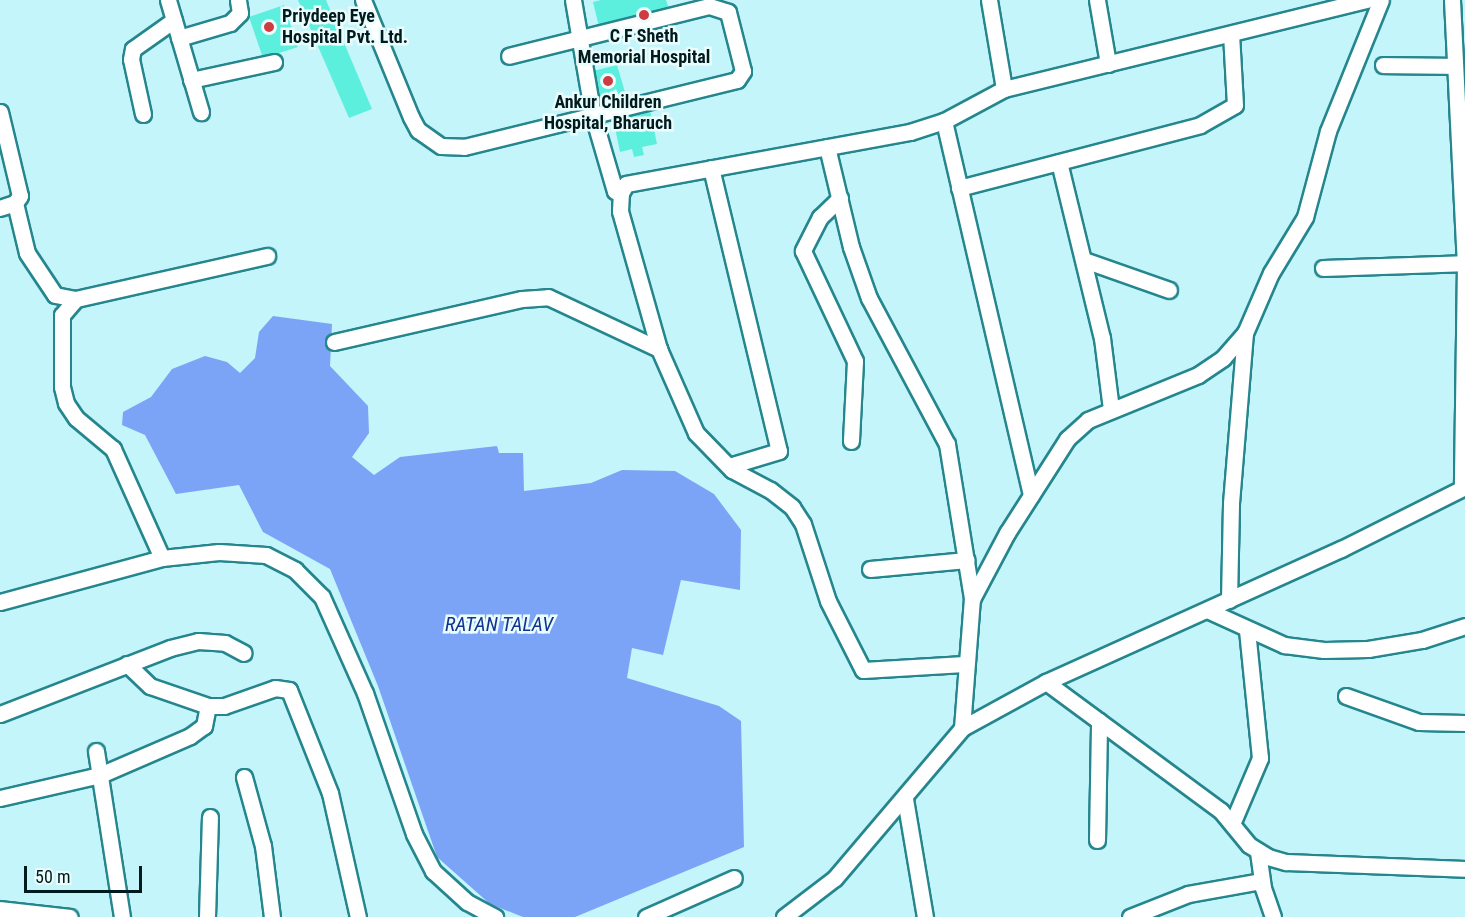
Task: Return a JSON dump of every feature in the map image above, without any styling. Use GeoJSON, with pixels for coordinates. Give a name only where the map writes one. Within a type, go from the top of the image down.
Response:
{"type":"FeatureCollection","features":[{"type":"Feature","properties":{"kind":"street"},"geometry":{"type":"LineString","coordinates":[[168,0],[201,112]]}},
{"type":"Feature","properties":{"kind":"street"},"geometry":{"type":"LineString","coordinates":[[179,38],[230,23],[240,13],[238,0]]}},
{"type":"Feature","properties":{"kind":"street"},"geometry":{"type":"LineString","coordinates":[[363,0],[411,117],[429,141],[441,146],[464,147],[737,80],[743,71],[733,21],[720,8],[709,6],[509,56]]}},
{"type":"Feature","properties":{"kind":"street"},"geometry":{"type":"LineString","coordinates":[[573,0],[592,116],[615,191],[621,193]]}},
{"type":"Feature","properties":{"kind":"street"},"geometry":{"type":"LineString","coordinates":[[989,0],[1004,89]]}},
{"type":"Feature","properties":{"kind":"street"},"geometry":{"type":"LineString","coordinates":[[1097,0],[1108,64]]}},
{"type":"Feature","properties":{"kind":"street"},"geometry":{"type":"LineString","coordinates":[[964,664],[863,670],[828,601],[803,524],[792,507],[729,466],[696,433],[659,350],[620,211],[621,193],[626,184],[910,132],[944,121],[1004,89],[1367,0]]}},
{"type":"Feature","properties":{"kind":"street"},"geometry":{"type":"LineString","coordinates":[[972,599],[1031,495],[1066,440],[1088,420],[1198,375],[1223,358],[1245,333],[1271,273],[1305,218],[1328,131],[1381,0]]}},
{"type":"Feature","properties":{"kind":"street"},"geometry":{"type":"LineString","coordinates":[[784,917],[835,878],[905,799],[962,728],[1046,682],[1229,600],[1464,488],[1464,206],[1452,0]]}},
{"type":"Feature","properties":{"kind":"street"},"geometry":{"type":"LineString","coordinates":[[143,114],[131,59],[133,49],[174,20]]}},
{"type":"Feature","properties":{"kind":"street"},"geometry":{"type":"LineString","coordinates":[[959,188],[1200,125],[1234,105],[1231,34]]}},
{"type":"Feature","properties":{"kind":"street"},"geometry":{"type":"LineString","coordinates":[[190,80],[274,62]]}},
{"type":"Feature","properties":{"kind":"street"},"geometry":{"type":"LineString","coordinates":[[1383,65],[1455,66]]}},
{"type":"Feature","properties":{"kind":"street"},"geometry":{"type":"LineString","coordinates":[[0,112],[20,195],[15,203],[0,208]]}},
{"type":"Feature","properties":{"kind":"street"},"geometry":{"type":"LineString","coordinates":[[944,121],[1031,495]]}},
{"type":"Feature","properties":{"kind":"street"},"geometry":{"type":"LineString","coordinates":[[827,147],[869,298],[947,444],[972,599],[964,664],[962,728]]}},
{"type":"Feature","properties":{"kind":"street"},"geometry":{"type":"LineString","coordinates":[[1059,162],[1102,338],[1112,409]]}},
{"type":"Feature","properties":{"kind":"street"},"geometry":{"type":"LineString","coordinates":[[711,168],[779,451],[729,466]]}},
{"type":"Feature","properties":{"kind":"street"},"geometry":{"type":"LineString","coordinates":[[840,198],[819,217],[803,251],[855,361],[851,441]]}},
{"type":"Feature","properties":{"kind":"street"},"geometry":{"type":"LineString","coordinates":[[15,203],[27,253],[55,295],[76,299],[267,256]]}},
{"type":"Feature","properties":{"kind":"street"},"geometry":{"type":"LineString","coordinates":[[1084,260],[1169,290]]}},
{"type":"Feature","properties":{"kind":"street"},"geometry":{"type":"LineString","coordinates":[[1323,268],[1465,263]]}},
{"type":"Feature","properties":{"kind":"street"},"geometry":{"type":"LineString","coordinates":[[334,342],[522,299],[548,297],[659,350]]}},
{"type":"Feature","properties":{"kind":"street"},"geometry":{"type":"LineString","coordinates":[[76,299],[62,315],[62,387],[66,403],[76,418],[113,449],[162,558]]}},
{"type":"Feature","properties":{"kind":"street"},"geometry":{"type":"LineString","coordinates":[[1229,600],[1232,492],[1245,333]]}},
{"type":"Feature","properties":{"kind":"street"},"geometry":{"type":"LineString","coordinates":[[0,602],[162,558],[219,552],[266,555],[295,570],[322,597],[365,693],[414,834],[433,872],[467,902],[495,917]]}},
{"type":"Feature","properties":{"kind":"street"},"geometry":{"type":"LineString","coordinates":[[870,569],[967,560]]}},
{"type":"Feature","properties":{"kind":"street"},"geometry":{"type":"LineString","coordinates":[[1207,610],[1284,645],[1335,650],[1368,649],[1422,640],[1465,626]]}},
{"type":"Feature","properties":{"kind":"street"},"geometry":{"type":"LineString","coordinates":[[1232,824],[1260,758],[1247,630]]}},
{"type":"Feature","properties":{"kind":"street"},"geometry":{"type":"LineString","coordinates":[[0,714],[127,664],[198,641],[225,643],[244,653]]}},
{"type":"Feature","properties":{"kind":"street"},"geometry":{"type":"LineString","coordinates":[[127,664],[150,686],[208,706],[224,706],[275,688],[288,690],[330,793],[358,917]]}},
{"type":"Feature","properties":{"kind":"street"},"geometry":{"type":"LineString","coordinates":[[1046,682],[1221,811],[1258,852],[1286,862],[1465,869]]}},
{"type":"Feature","properties":{"kind":"street"},"geometry":{"type":"LineString","coordinates":[[1346,696],[1419,722],[1465,723]]}},
{"type":"Feature","properties":{"kind":"street"},"geometry":{"type":"LineString","coordinates":[[0,798],[100,775],[198,732],[207,720],[208,706]]}},
{"type":"Feature","properties":{"kind":"street"},"geometry":{"type":"LineString","coordinates":[[1097,840],[1099,722]]}},
{"type":"Feature","properties":{"kind":"street"},"geometry":{"type":"LineString","coordinates":[[96,751],[122,917]]}},
{"type":"Feature","properties":{"kind":"street"},"geometry":{"type":"LineString","coordinates":[[244,777],[263,846],[272,917]]}},
{"type":"Feature","properties":{"kind":"street"},"geometry":{"type":"LineString","coordinates":[[905,799],[925,917]]}},
{"type":"Feature","properties":{"kind":"street"},"geometry":{"type":"LineString","coordinates":[[207,917],[210,817]]}},
{"type":"Feature","properties":{"kind":"street"},"geometry":{"type":"LineString","coordinates":[[1258,852],[1262,881],[1274,917]]}},
{"type":"Feature","properties":{"kind":"street"},"geometry":{"type":"LineString","coordinates":[[646,917],[734,878]]}},
{"type":"Feature","properties":{"kind":"street"},"geometry":{"type":"LineString","coordinates":[[1130,917],[1188,894],[1262,881]]}},
{"type":"Feature","properties":{"kind":"street"},"geometry":{"type":"LineString","coordinates":[[0,909],[70,917]]}},
{"type":"Feature","properties":{"kind":"water","name":"RATAN TALAV"},"geometry":{"type":"Polygon","coordinates":[[[273,316],[332,324],[330,366],[368,406],[369,433],[352,457],[374,475],[400,457],[497,446],[499,453],[523,453],[524,491],[591,483],[622,470],[675,471],[714,494],[741,530],[740,590],[681,580],[663,655],[632,648],[627,678],[719,706],[741,721],[744,847],[575,917],[523,917],[490,904],[437,857],[378,686],[330,569],[263,532],[239,485],[176,494],[145,435],[122,425],[123,412],[151,397],[172,369],[205,356],[227,362],[240,373],[255,358],[259,332],[273,316]]]}},
{"type":"Feature","properties":{"kind":"building"},"geometry":{"type":"Polygon","coordinates":[[[298,0],[326,0],[372,109],[349,118],[298,0]]]}},
{"type":"Feature","properties":{"kind":"building"},"geometry":{"type":"Polygon","coordinates":[[[666,0],[670,12],[600,31],[593,2],[666,0]]]}},
{"type":"Feature","properties":{"kind":"building"},"geometry":{"type":"Polygon","coordinates":[[[284,5],[298,47],[263,58],[249,17],[284,5]]]}},
{"type":"Feature","properties":{"kind":"building"},"geometry":{"type":"Polygon","coordinates":[[[617,65],[625,92],[618,94],[616,89],[597,100],[589,72],[617,65]]]}},
{"type":"Feature","properties":{"kind":"building"},"geometry":{"type":"Polygon","coordinates":[[[634,109],[635,113],[650,110],[657,144],[642,147],[644,155],[634,157],[632,149],[620,152],[613,118],[634,109]]]}},
{"type":"Feature","properties":{"kind":"place","name":"C F Sheth Memorial Hospital"},"geometry":{"type":"Point","coordinates":[644,15]}},
{"type":"Feature","properties":{"kind":"place","name":"Priydeep Eye Hospital Pvt. Ltd."},"geometry":{"type":"Point","coordinates":[269,27]}},
{"type":"Feature","properties":{"kind":"place","name":"Ankur Children Hospital, Bharuch"},"geometry":{"type":"Point","coordinates":[608,81]}}]}
